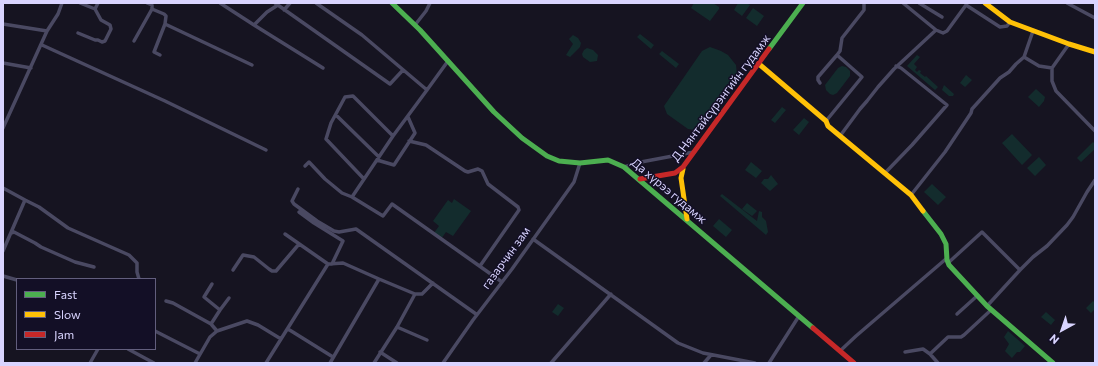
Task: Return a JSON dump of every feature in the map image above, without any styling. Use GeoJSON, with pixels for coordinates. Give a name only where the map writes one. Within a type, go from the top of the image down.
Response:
{"type":"FeatureCollection","features":[{"type":"Feature","properties":{"kind":"main road","name":"Да хүрээ гудамж"},"geometry":{"type":"LineString","coordinates":[[392,3],[415,24],[497,115],[532,146],[555,160],[562,162],[608,160],[624,167],[687,219],[854,363]]}},
{"type":"Feature","properties":{"kind":"main road","name":"Д.Нянтайсүрэнгийн гудамж"},"geometry":{"type":"LineString","coordinates":[[640,179],[675,173],[686,165],[804,3]]}},
{"type":"Feature","properties":{"kind":"main road"},"geometry":{"type":"LineString","coordinates":[[985,3],[1010,22],[1095,52]]}},
{"type":"Feature","properties":{"kind":"main road"},"geometry":{"type":"LineString","coordinates":[[759,64],[826,121],[828,126],[911,195],[941,234],[946,244],[947,260],[977,296],[1053,363]]}},
{"type":"Feature","properties":{"kind":"main road"},"geometry":{"type":"LineString","coordinates":[[686,165],[682,171],[681,178],[687,219]]}},
{"type":"Feature","properties":{"kind":"street"},"geometry":{"type":"LineString","coordinates":[[3,128],[62,3]]}},
{"type":"Feature","properties":{"kind":"street"},"geometry":{"type":"LineString","coordinates":[[80,3],[96,9]]}},
{"type":"Feature","properties":{"kind":"street"},"geometry":{"type":"LineString","coordinates":[[78,33],[95,40],[102,42],[105,41],[111,29],[110,25],[101,20],[96,9],[98,3]]}},
{"type":"Feature","properties":{"kind":"street"},"geometry":{"type":"LineString","coordinates":[[134,41],[152,10],[152,5],[147,3]]}},
{"type":"Feature","properties":{"kind":"street"},"geometry":{"type":"LineString","coordinates":[[220,3],[323,68]]}},
{"type":"Feature","properties":{"kind":"street"},"geometry":{"type":"LineString","coordinates":[[284,10],[290,3]]}},
{"type":"Feature","properties":{"kind":"street"},"geometry":{"type":"LineString","coordinates":[[316,3],[362,35],[427,90]]}},
{"type":"Feature","properties":{"kind":"street"},"geometry":{"type":"LineString","coordinates":[[415,24],[426,11],[430,3]]}},
{"type":"Feature","properties":{"kind":"street"},"geometry":{"type":"LineString","coordinates":[[820,83],[818,77],[840,51],[842,38],[864,10],[864,3]]}},
{"type":"Feature","properties":{"kind":"street"},"geometry":{"type":"LineString","coordinates":[[903,3],[936,30],[943,33],[947,31],[966,5],[1000,27],[1007,26],[1010,22]]}},
{"type":"Feature","properties":{"kind":"street"},"geometry":{"type":"LineString","coordinates":[[919,3],[942,17]]}},
{"type":"Feature","properties":{"kind":"street"},"geometry":{"type":"LineString","coordinates":[[1066,3],[1095,18]]}},
{"type":"Feature","properties":{"kind":"street"},"geometry":{"type":"LineString","coordinates":[[254,25],[276,4],[390,84],[403,70]]}},
{"type":"Feature","properties":{"kind":"street"},"geometry":{"type":"LineString","coordinates":[[152,10],[166,16],[165,24],[154,52],[160,55]]}},
{"type":"Feature","properties":{"kind":"street"},"geometry":{"type":"LineString","coordinates":[[3,24],[47,32]]}},
{"type":"Feature","properties":{"kind":"street"},"geometry":{"type":"LineString","coordinates":[[165,24],[252,65]]}},
{"type":"Feature","properties":{"kind":"street"},"geometry":{"type":"LineString","coordinates":[[840,136],[860,109],[896,66],[936,30]]}},
{"type":"Feature","properties":{"kind":"street"},"geometry":{"type":"LineString","coordinates":[[911,195],[945,152],[971,113],[972,109],[1000,78],[1024,57],[1033,31]]}},
{"type":"Feature","properties":{"kind":"street"},"geometry":{"type":"LineString","coordinates":[[1069,44],[1052,68],[1052,80],[1056,91],[1095,131]]}},
{"type":"Feature","properties":{"kind":"street"},"geometry":{"type":"LineString","coordinates":[[42,45],[172,104],[266,150]]}},
{"type":"Feature","properties":{"kind":"street"},"geometry":{"type":"LineString","coordinates":[[826,121],[862,77],[837,55]]}},
{"type":"Feature","properties":{"kind":"street"},"geometry":{"type":"LineString","coordinates":[[1024,57],[1040,66],[1052,68]]}},
{"type":"Feature","properties":{"kind":"street"},"geometry":{"type":"LineString","coordinates":[[352,197],[393,136],[448,61]]}},
{"type":"Feature","properties":{"kind":"street"},"geometry":{"type":"LineString","coordinates":[[3,63],[31,68]]}},
{"type":"Feature","properties":{"kind":"street"},"geometry":{"type":"LineString","coordinates":[[885,173],[947,105],[901,68],[896,66]]}},
{"type":"Feature","properties":{"kind":"street"},"geometry":{"type":"LineString","coordinates":[[364,179],[326,139],[345,97],[353,96],[393,136]]}},
{"type":"Feature","properties":{"kind":"street"},"geometry":{"type":"LineString","coordinates":[[336,115],[378,158],[394,165],[414,133],[408,117]]}},
{"type":"Feature","properties":{"kind":"street"},"geometry":{"type":"LineString","coordinates":[[409,141],[426,145],[465,172],[478,169],[482,171],[488,184],[518,207],[519,210],[480,266]]}},
{"type":"Feature","properties":{"kind":"street"},"geometry":{"type":"LineString","coordinates":[[624,167],[641,162],[695,152]]}},
{"type":"Feature","properties":{"kind":"street"},"geometry":{"type":"LineString","coordinates":[[305,166],[309,162],[325,179],[342,193],[352,197],[383,216],[392,204],[502,282]]}},
{"type":"Feature","properties":{"kind":"street","name":"газарчин зам"},"geometry":{"type":"LineString","coordinates":[[443,363],[476,314],[502,282],[574,182],[580,162]]}},
{"type":"Feature","properties":{"kind":"street"},"geometry":{"type":"LineString","coordinates":[[930,354],[948,338],[961,337],[964,335],[989,308],[1020,270],[1033,257],[1048,246],[1070,221],[1095,180]]}},
{"type":"Feature","properties":{"kind":"street"},"geometry":{"type":"LineString","coordinates":[[3,188],[39,207],[68,228],[129,255],[135,259],[138,264],[137,272],[139,278]]}},
{"type":"Feature","properties":{"kind":"street"},"geometry":{"type":"LineString","coordinates":[[298,189],[292,201],[316,221],[334,231],[339,232],[356,229],[476,314]]}},
{"type":"Feature","properties":{"kind":"street"},"geometry":{"type":"LineString","coordinates":[[3,251],[25,200]]}},
{"type":"Feature","properties":{"kind":"street"},"geometry":{"type":"LineString","coordinates":[[266,363],[344,241],[299,212]]}},
{"type":"Feature","properties":{"kind":"street"},"geometry":{"type":"LineString","coordinates":[[11,233],[14,232],[36,242],[40,247],[75,262],[94,267]]}},
{"type":"Feature","properties":{"kind":"street"},"geometry":{"type":"LineString","coordinates":[[840,351],[856,336],[982,232],[1020,270]]}},
{"type":"Feature","properties":{"kind":"street"},"geometry":{"type":"LineString","coordinates":[[285,234],[330,264],[343,263],[415,294],[422,294],[433,283]]}},
{"type":"Feature","properties":{"kind":"street"},"geometry":{"type":"LineString","coordinates":[[533,239],[678,343],[711,355],[755,363]]}},
{"type":"Feature","properties":{"kind":"street"},"geometry":{"type":"LineString","coordinates":[[233,270],[243,255],[254,257],[272,271],[276,271],[299,244]]}},
{"type":"Feature","properties":{"kind":"street"},"geometry":{"type":"LineString","coordinates":[[3,276],[16,280]]}},
{"type":"Feature","properties":{"kind":"street"},"geometry":{"type":"LineString","coordinates":[[330,363],[380,279]]}},
{"type":"Feature","properties":{"kind":"street"},"geometry":{"type":"LineString","coordinates":[[212,284],[204,298],[220,310]]}},
{"type":"Feature","properties":{"kind":"street"},"geometry":{"type":"LineString","coordinates":[[374,363],[397,327],[415,294]]}},
{"type":"Feature","properties":{"kind":"street"},"geometry":{"type":"LineString","coordinates":[[551,363],[611,294]]}},
{"type":"Feature","properties":{"kind":"street"},"geometry":{"type":"LineString","coordinates":[[956,314],[977,296]]}},
{"type":"Feature","properties":{"kind":"street"},"geometry":{"type":"LineString","coordinates":[[211,324],[229,298]]}},
{"type":"Feature","properties":{"kind":"street"},"geometry":{"type":"LineString","coordinates":[[166,301],[173,303],[211,324],[217,331]]}},
{"type":"Feature","properties":{"kind":"street"},"geometry":{"type":"LineString","coordinates":[[769,363],[799,316]]}},
{"type":"Feature","properties":{"kind":"street"},"geometry":{"type":"LineString","coordinates":[[195,363],[210,337],[217,331],[247,321],[258,325],[281,339]]}},
{"type":"Feature","properties":{"kind":"street"},"geometry":{"type":"LineString","coordinates":[[397,327],[426,340]]}},
{"type":"Feature","properties":{"kind":"street"},"geometry":{"type":"LineString","coordinates":[[288,329],[333,357]]}},
{"type":"Feature","properties":{"kind":"street"},"geometry":{"type":"LineString","coordinates":[[156,332],[200,354]]}},
{"type":"Feature","properties":{"kind":"street"},"geometry":{"type":"LineString","coordinates":[[90,363],[97,350]]}},
{"type":"Feature","properties":{"kind":"street"},"geometry":{"type":"LineString","coordinates":[[130,350],[154,363]]}},
{"type":"Feature","properties":{"kind":"street"},"geometry":{"type":"LineString","coordinates":[[905,352],[924,350],[938,363]]}},
{"type":"Feature","properties":{"kind":"street"},"geometry":{"type":"LineString","coordinates":[[380,352],[397,363]]}},
{"type":"Feature","properties":{"kind":"street"},"geometry":{"type":"LineString","coordinates":[[704,363],[711,355]]}},
{"type":"Feature","properties":{"kind":"green space"},"geometry":{"type":"Polygon","coordinates":[[[694,3],[713,3],[719,7],[719,9],[710,21],[691,8],[694,3]]]}},
{"type":"Feature","properties":{"kind":"green space"},"geometry":{"type":"Polygon","coordinates":[[[738,3],[746,3],[750,5],[742,16],[734,10],[738,3]]]}},
{"type":"Feature","properties":{"kind":"green space"},"geometry":{"type":"Polygon","coordinates":[[[753,8],[764,16],[757,26],[746,18],[753,8]]]}},
{"type":"Feature","properties":{"kind":"green space"},"geometry":{"type":"Polygon","coordinates":[[[640,34],[654,45],[651,49],[637,37],[640,34]]]}},
{"type":"Feature","properties":{"kind":"green space"},"geometry":{"type":"Polygon","coordinates":[[[573,35],[578,38],[581,43],[580,47],[570,57],[566,55],[573,44],[569,39],[573,35]]]}},
{"type":"Feature","properties":{"kind":"green space"},"geometry":{"type":"Polygon","coordinates":[[[710,47],[728,55],[736,65],[737,75],[701,126],[695,130],[688,129],[667,114],[664,106],[702,51],[710,47]]]}},
{"type":"Feature","properties":{"kind":"green space"},"geometry":{"type":"Polygon","coordinates":[[[587,48],[593,50],[598,55],[597,61],[590,62],[583,57],[582,54],[587,48]]]}},
{"type":"Feature","properties":{"kind":"green space"},"geometry":{"type":"Polygon","coordinates":[[[662,51],[679,64],[676,68],[659,54],[662,51]]]}},
{"type":"Feature","properties":{"kind":"green space"},"geometry":{"type":"Polygon","coordinates":[[[917,55],[920,57],[914,64],[917,67],[915,70],[917,72],[919,70],[921,71],[920,73],[925,77],[926,76],[938,87],[935,90],[907,66],[917,55]]]}},
{"type":"Feature","properties":{"kind":"green space"},"geometry":{"type":"Polygon","coordinates":[[[842,66],[846,67],[850,71],[850,76],[837,93],[833,95],[830,94],[826,90],[825,85],[838,68],[842,66]]]}},
{"type":"Feature","properties":{"kind":"green space"},"geometry":{"type":"Polygon","coordinates":[[[966,75],[972,80],[965,87],[960,83],[966,75]]]}},
{"type":"Feature","properties":{"kind":"green space"},"geometry":{"type":"Polygon","coordinates":[[[944,85],[954,94],[953,96],[949,96],[942,90],[944,85]]]}},
{"type":"Feature","properties":{"kind":"green space"},"geometry":{"type":"Polygon","coordinates":[[[1036,89],[1045,97],[1044,101],[1039,107],[1028,97],[1036,89]]]}},
{"type":"Feature","properties":{"kind":"green space"},"geometry":{"type":"Polygon","coordinates":[[[782,107],[786,110],[775,123],[771,120],[782,107]]]}},
{"type":"Feature","properties":{"kind":"green space"},"geometry":{"type":"Polygon","coordinates":[[[804,118],[809,122],[799,135],[793,130],[804,118]]]}},
{"type":"Feature","properties":{"kind":"green space"},"geometry":{"type":"Polygon","coordinates":[[[1012,134],[1032,155],[1022,165],[1002,143],[1012,134]]]}},
{"type":"Feature","properties":{"kind":"green space"},"geometry":{"type":"Polygon","coordinates":[[[1093,142],[1095,144],[1095,149],[1081,162],[1077,158],[1093,142]]]}},
{"type":"Feature","properties":{"kind":"green space"},"geometry":{"type":"Polygon","coordinates":[[[1039,157],[1046,165],[1035,176],[1027,168],[1039,157]]]}},
{"type":"Feature","properties":{"kind":"green space"},"geometry":{"type":"Polygon","coordinates":[[[751,162],[762,171],[756,178],[745,170],[751,162]]]}},
{"type":"Feature","properties":{"kind":"green space"},"geometry":{"type":"Polygon","coordinates":[[[771,175],[778,184],[770,191],[761,183],[764,179],[768,179],[771,175]]]}},
{"type":"Feature","properties":{"kind":"green space"},"geometry":{"type":"Polygon","coordinates":[[[932,184],[946,197],[938,205],[924,192],[932,184]]]}},
{"type":"Feature","properties":{"kind":"green space"},"geometry":{"type":"Polygon","coordinates":[[[722,194],[757,221],[759,211],[762,212],[762,217],[766,221],[768,232],[766,235],[720,196],[722,194]]]}},
{"type":"Feature","properties":{"kind":"green space"},"geometry":{"type":"Polygon","coordinates":[[[454,199],[471,211],[453,236],[446,232],[441,239],[434,233],[439,226],[433,221],[448,200],[452,203],[454,199]]]}},
{"type":"Feature","properties":{"kind":"green space"},"geometry":{"type":"Polygon","coordinates":[[[747,203],[757,211],[752,216],[742,209],[747,203]]]}},
{"type":"Feature","properties":{"kind":"green space"},"geometry":{"type":"Polygon","coordinates":[[[719,219],[732,230],[726,237],[713,226],[719,219]]]}},
{"type":"Feature","properties":{"kind":"green space"},"geometry":{"type":"Polygon","coordinates":[[[1093,301],[1095,303],[1095,309],[1091,313],[1086,308],[1093,301]]]}},
{"type":"Feature","properties":{"kind":"green space"},"geometry":{"type":"Polygon","coordinates":[[[558,304],[564,308],[558,316],[552,312],[558,304]]]}},
{"type":"Feature","properties":{"kind":"green space"},"geometry":{"type":"Polygon","coordinates":[[[1046,312],[1055,320],[1051,325],[1041,317],[1046,312]]]}},
{"type":"Feature","properties":{"kind":"green space"},"geometry":{"type":"Polygon","coordinates":[[[1008,331],[1025,346],[1012,358],[1005,351],[1009,344],[1004,337],[1008,331]]]}},
{"type":"Feature","properties":{"kind":"traffic: fast"},"geometry":{"type":"LineString","coordinates":[[392,3],[420,30],[494,112],[522,138],[547,156],[559,161],[580,163],[608,160],[624,167],[813,328]]}},
{"type":"Feature","properties":{"kind":"traffic: fast"},"geometry":{"type":"LineString","coordinates":[[769,49],[803,3]]}},
{"type":"Feature","properties":{"kind":"traffic: fast"},"geometry":{"type":"LineString","coordinates":[[923,211],[941,234],[946,244],[947,260],[949,265],[987,306],[1053,363]]}},
{"type":"Feature","properties":{"kind":"traffic: slow"},"geometry":{"type":"LineString","coordinates":[[985,3],[1010,22],[1095,52]]}},
{"type":"Feature","properties":{"kind":"traffic: slow"},"geometry":{"type":"LineString","coordinates":[[759,64],[826,121],[828,126],[911,195],[923,211]]}},
{"type":"Feature","properties":{"kind":"traffic: slow"},"geometry":{"type":"LineString","coordinates":[[683,169],[681,178],[687,219]]}},
{"type":"Feature","properties":{"kind":"traffic: jam"},"geometry":{"type":"LineString","coordinates":[[640,179],[675,173],[683,167],[769,49]]}},
{"type":"Feature","properties":{"kind":"traffic: jam"},"geometry":{"type":"LineString","coordinates":[[813,328],[854,363]]}}]}
